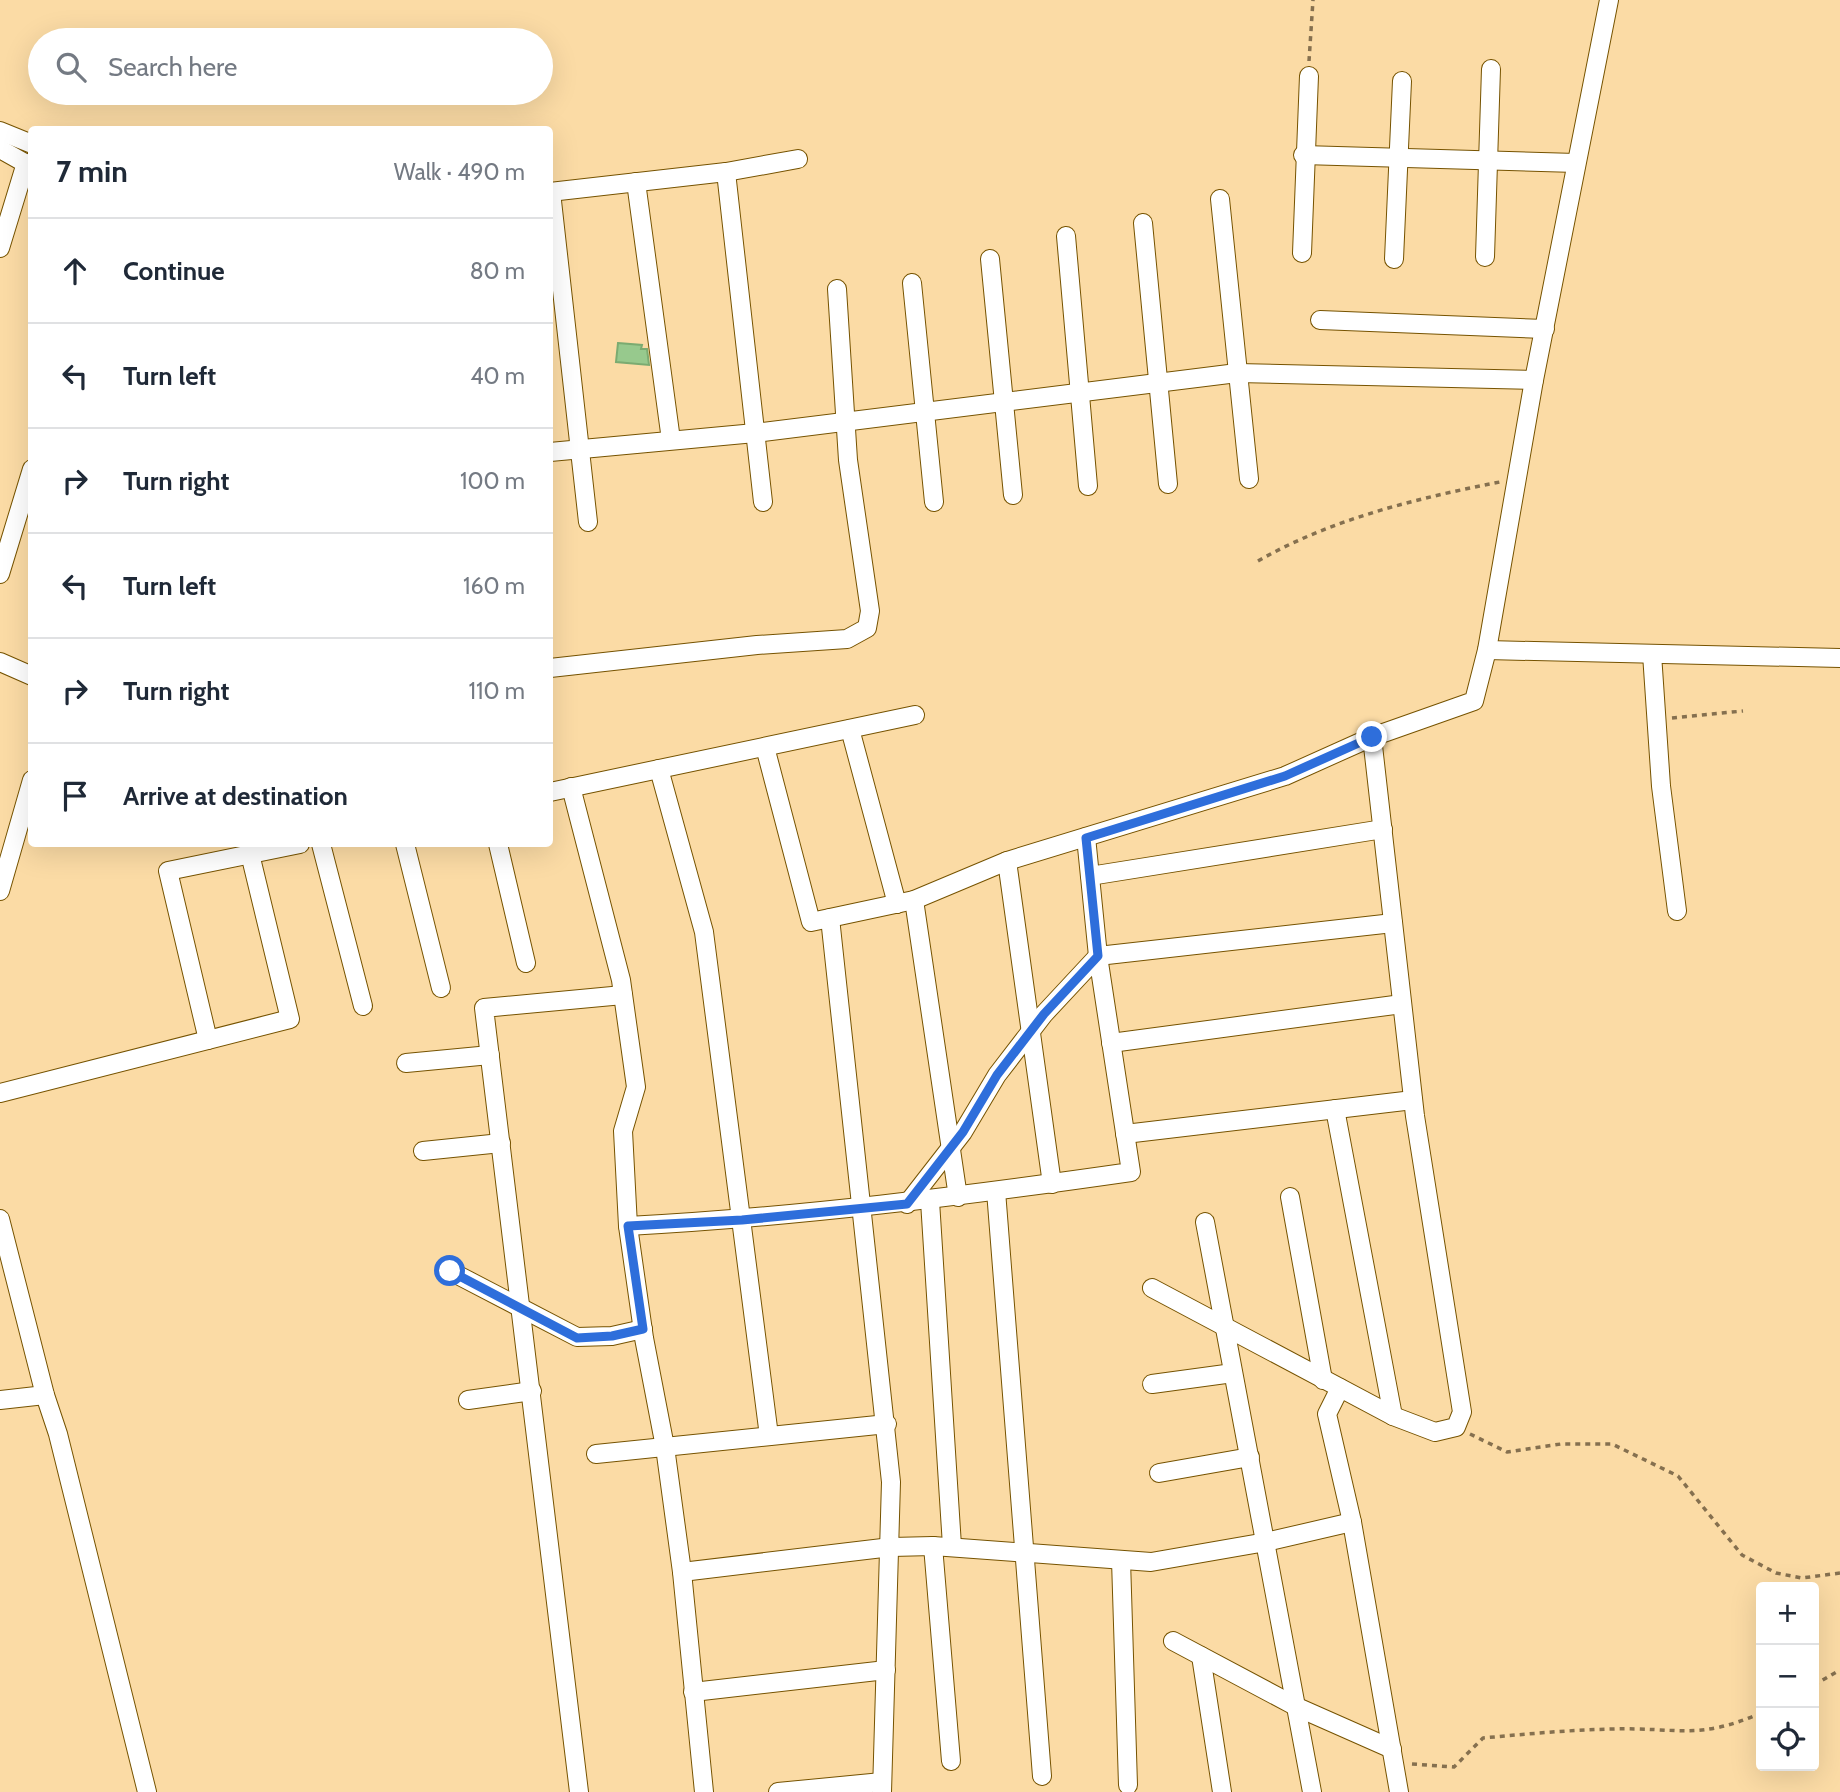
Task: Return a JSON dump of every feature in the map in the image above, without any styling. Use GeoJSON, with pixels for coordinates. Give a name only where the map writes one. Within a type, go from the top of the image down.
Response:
{"type":"FeatureCollection","features":[{"type":"Feature","properties":{"kind":"street"},"geometry":{"type":"LineString","coordinates":[[765,747],[811,922],[906,902],[1007,861],[1285,776],[1372,737],[1474,701],[1487,650],[1534,380],[1609,0]]}},
{"type":"Feature","properties":{"kind":"street"},"geometry":{"type":"LineString","coordinates":[[1485,257],[1491,69]]}},
{"type":"Feature","properties":{"kind":"street"},"geometry":{"type":"LineString","coordinates":[[1302,253],[1303,155],[1309,76]]}},
{"type":"Feature","properties":{"kind":"street"},"geometry":{"type":"LineString","coordinates":[[1394,259],[1402,81]]}},
{"type":"Feature","properties":{"kind":"street"},"geometry":{"type":"LineString","coordinates":[[0,131],[28,142]]}},
{"type":"Feature","properties":{"kind":"street"},"geometry":{"type":"LineString","coordinates":[[0,149],[28,164]]}},
{"type":"Feature","properties":{"kind":"street"},"geometry":{"type":"LineString","coordinates":[[1303,155],[1576,163]]}},
{"type":"Feature","properties":{"kind":"street"},"geometry":{"type":"LineString","coordinates":[[553,192],[726,172],[798,159]]}},
{"type":"Feature","properties":{"kind":"street"},"geometry":{"type":"LineString","coordinates":[[0,248],[28,168]]}},
{"type":"Feature","properties":{"kind":"street"},"geometry":{"type":"LineString","coordinates":[[726,172],[763,502]]}},
{"type":"Feature","properties":{"kind":"street"},"geometry":{"type":"LineString","coordinates":[[636,182],[671,440]]}},
{"type":"Feature","properties":{"kind":"street"},"geometry":{"type":"LineString","coordinates":[[1220,199],[1249,479]]}},
{"type":"Feature","properties":{"kind":"street"},"geometry":{"type":"LineString","coordinates":[[553,216],[582,448],[587,522]]}},
{"type":"Feature","properties":{"kind":"street"},"geometry":{"type":"LineString","coordinates":[[1143,223],[1168,484]]}},
{"type":"Feature","properties":{"kind":"street"},"geometry":{"type":"LineString","coordinates":[[1066,236],[1087,486]]}},
{"type":"Feature","properties":{"kind":"street"},"geometry":{"type":"LineString","coordinates":[[990,259],[1013,495]]}},
{"type":"Feature","properties":{"kind":"street"},"geometry":{"type":"LineString","coordinates":[[912,283],[934,502]]}},
{"type":"Feature","properties":{"kind":"street"},"geometry":{"type":"LineString","coordinates":[[553,668],[757,645],[846,639],[867,628],[870,611],[848,460],[837,289]]}},
{"type":"Feature","properties":{"kind":"street"},"geometry":{"type":"LineString","coordinates":[[1320,320],[1545,329]]}},
{"type":"Feature","properties":{"kind":"street"},"geometry":{"type":"LineString","coordinates":[[553,452],[755,433],[1237,373],[1534,380]]}},
{"type":"Feature","properties":{"kind":"street"},"geometry":{"type":"LineString","coordinates":[[0,574],[28,482]]}},
{"type":"Feature","properties":{"kind":"street"},"geometry":{"type":"LineString","coordinates":[[1487,650],[1840,658]]}},
{"type":"Feature","properties":{"kind":"street"},"geometry":{"type":"LineString","coordinates":[[1653,654],[1661,786],[1677,911]]}},
{"type":"Feature","properties":{"kind":"street"},"geometry":{"type":"LineString","coordinates":[[0,662],[28,674]]}},
{"type":"Feature","properties":{"kind":"street"},"geometry":{"type":"LineString","coordinates":[[553,791],[915,715]]}},
{"type":"Feature","properties":{"kind":"street"},"geometry":{"type":"LineString","coordinates":[[850,729],[906,902],[958,1197]]}},
{"type":"Feature","properties":{"kind":"street"},"geometry":{"type":"LineString","coordinates":[[1152,1288],[1393,1416],[1435,1432],[1456,1427],[1462,1412],[1413,1100],[1372,737]]}},
{"type":"Feature","properties":{"kind":"street"},"geometry":{"type":"LineString","coordinates":[[659,769],[704,932],[769,1436]]}},
{"type":"Feature","properties":{"kind":"street"},"geometry":{"type":"LineString","coordinates":[[571,787],[623,995],[636,1087],[623,1131],[628,1226],[643,1329],[665,1447],[682,1572],[704,1792]]}},
{"type":"Feature","properties":{"kind":"street"},"geometry":{"type":"LineString","coordinates":[[0,891],[28,794]]}},
{"type":"Feature","properties":{"kind":"street"},"geometry":{"type":"LineString","coordinates":[[1090,876],[1383,829]]}},
{"type":"Feature","properties":{"kind":"street"},"geometry":{"type":"LineString","coordinates":[[628,1226],[742,1220],[907,1204],[1131,1172],[1098,956],[1086,838]]}},
{"type":"Feature","properties":{"kind":"street"},"geometry":{"type":"LineString","coordinates":[[208,1040],[168,871],[285,847]]}},
{"type":"Feature","properties":{"kind":"street"},"geometry":{"type":"LineString","coordinates":[[322,847],[363,1006]]}},
{"type":"Feature","properties":{"kind":"street"},"geometry":{"type":"LineString","coordinates":[[406,847],[441,988]]}},
{"type":"Feature","properties":{"kind":"street"},"geometry":{"type":"LineString","coordinates":[[499,847],[526,962]]}},
{"type":"Feature","properties":{"kind":"street"},"geometry":{"type":"LineString","coordinates":[[0,1093],[290,1019],[250,854]]}},
{"type":"Feature","properties":{"kind":"street"},"geometry":{"type":"LineString","coordinates":[[1007,861],[1052,1184]]}},
{"type":"Feature","properties":{"kind":"street"},"geometry":{"type":"LineString","coordinates":[[778,1792],[882,1787],[891,1482],[887,1424],[830,918]]}},
{"type":"Feature","properties":{"kind":"street"},"geometry":{"type":"LineString","coordinates":[[907,1204],[951,1147],[997,1075],[1030,1031],[1098,956],[1393,923]]}},
{"type":"Feature","properties":{"kind":"street"},"geometry":{"type":"LineString","coordinates":[[579,1792],[484,1008],[623,995]]}},
{"type":"Feature","properties":{"kind":"street"},"geometry":{"type":"LineString","coordinates":[[1111,1043],[1402,1004]]}},
{"type":"Feature","properties":{"kind":"street"},"geometry":{"type":"LineString","coordinates":[[406,1063],[490,1055]]}},
{"type":"Feature","properties":{"kind":"street"},"geometry":{"type":"LineString","coordinates":[[1125,1134],[1413,1100]]}},
{"type":"Feature","properties":{"kind":"street"},"geometry":{"type":"LineString","coordinates":[[1335,1109],[1393,1416]]}},
{"type":"Feature","properties":{"kind":"street"},"geometry":{"type":"LineString","coordinates":[[423,1151],[501,1143]]}},
{"type":"Feature","properties":{"kind":"street"},"geometry":{"type":"LineString","coordinates":[[996,1191],[1042,1776]]}},
{"type":"Feature","properties":{"kind":"street"},"geometry":{"type":"LineString","coordinates":[[1290,1196],[1331,1384],[1327,1414],[1352,1522],[1399,1792]]}},
{"type":"Feature","properties":{"kind":"street"},"geometry":{"type":"LineString","coordinates":[[930,1201],[952,1546]]}},
{"type":"Feature","properties":{"kind":"street"},"geometry":{"type":"LineString","coordinates":[[0,1219],[45,1395],[58,1434],[147,1792]]}},
{"type":"Feature","properties":{"kind":"street"},"geometry":{"type":"LineString","coordinates":[[1205,1222],[1312,1792]]}},
{"type":"Feature","properties":{"kind":"street"},"geometry":{"type":"LineString","coordinates":[[450,1271],[577,1338],[612,1336],[643,1329]]}},
{"type":"Feature","properties":{"kind":"street"},"geometry":{"type":"LineString","coordinates":[[1153,1384],[1233,1373]]}},
{"type":"Feature","properties":{"kind":"street"},"geometry":{"type":"LineString","coordinates":[[468,1400],[532,1391]]}},
{"type":"Feature","properties":{"kind":"street"},"geometry":{"type":"LineString","coordinates":[[0,1400],[45,1395]]}},
{"type":"Feature","properties":{"kind":"street"},"geometry":{"type":"LineString","coordinates":[[596,1454],[887,1424]]}},
{"type":"Feature","properties":{"kind":"street"},"geometry":{"type":"LineString","coordinates":[[1160,1473],[1250,1457]]}},
{"type":"Feature","properties":{"kind":"street"},"geometry":{"type":"LineString","coordinates":[[682,1572],[891,1547],[933,1546],[1151,1562],[1266,1542],[1352,1522]]}},
{"type":"Feature","properties":{"kind":"street"},"geometry":{"type":"LineString","coordinates":[[933,1546],[951,1761]]}},
{"type":"Feature","properties":{"kind":"street"},"geometry":{"type":"LineString","coordinates":[[1121,1560],[1128,1785]]}},
{"type":"Feature","properties":{"kind":"street"},"geometry":{"type":"LineString","coordinates":[[1173,1641],[1297,1707],[1392,1749]]}},
{"type":"Feature","properties":{"kind":"street"},"geometry":{"type":"LineString","coordinates":[[1201,1656],[1222,1792]]}},
{"type":"Feature","properties":{"kind":"street"},"geometry":{"type":"LineString","coordinates":[[693,1692],[886,1670]]}},
{"type":"Feature","properties":{"kind":"path"},"geometry":{"type":"LineString","coordinates":[[1309,76],[1313,0]]}},
{"type":"Feature","properties":{"kind":"path"},"geometry":{"type":"LineString","coordinates":[[1258,561],[1291,542],[1408,500],[1516,478]]}},
{"type":"Feature","properties":{"kind":"path"},"geometry":{"type":"LineString","coordinates":[[1657,719],[1743,712]]}},
{"type":"Feature","properties":{"kind":"path"},"geometry":{"type":"LineString","coordinates":[[1456,1427],[1507,1452],[1561,1444],[1612,1444],[1678,1476],[1742,1555],[1776,1573],[1802,1578],[1840,1573]]}},
{"type":"Feature","properties":{"kind":"path"},"geometry":{"type":"LineString","coordinates":[[1819,1682],[1840,1670]]}},
{"type":"Feature","properties":{"kind":"path"},"geometry":{"type":"LineString","coordinates":[[1392,1749],[1415,1765],[1454,1767],[1483,1738],[1616,1728],[1707,1731],[1729,1727],[1756,1715]]}},
{"type":"Feature","properties":{"kind":"building"},"geometry":{"type":"Polygon","coordinates":[[[618,343],[642,345],[641,349],[647,349],[649,365],[616,362],[618,343]]]}},
{"type":"Feature","properties":{"kind":"route"},"geometry":{"type":"LineString","coordinates":[[450,1271],[577,1338],[612,1336],[643,1329],[628,1226],[742,1220],[907,1204],[963,1132],[997,1075],[1044,1014],[1098,956],[1086,838],[1285,776],[1372,737]]}}]}
